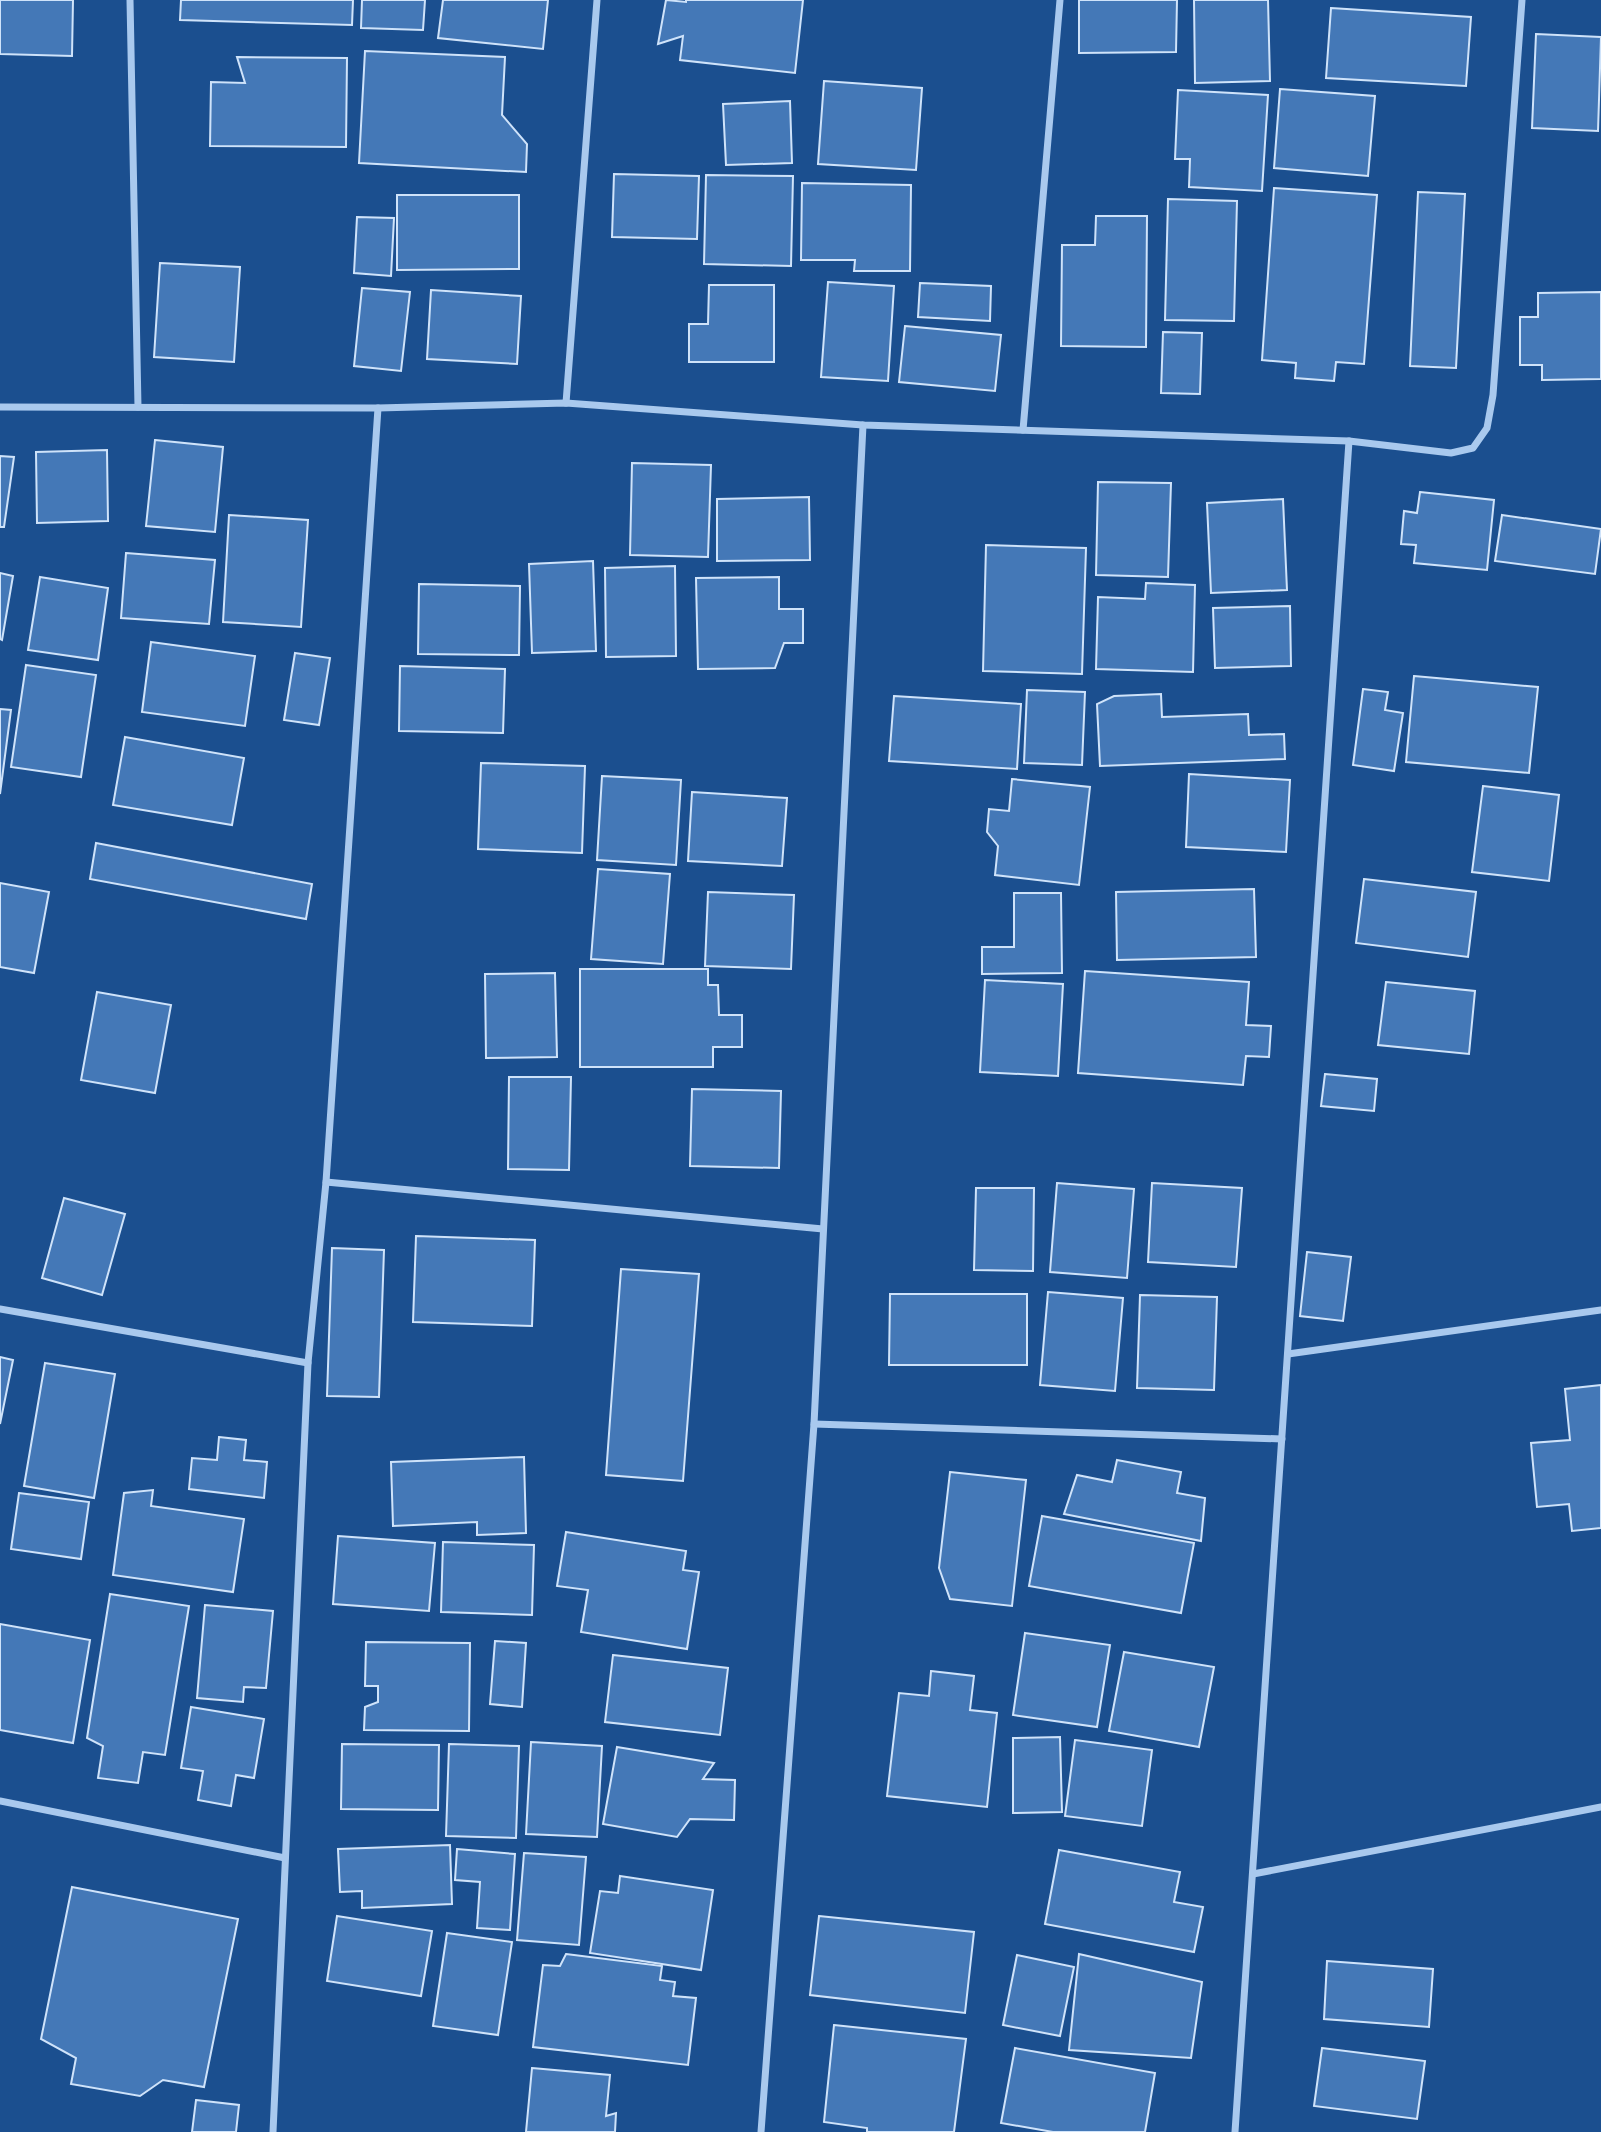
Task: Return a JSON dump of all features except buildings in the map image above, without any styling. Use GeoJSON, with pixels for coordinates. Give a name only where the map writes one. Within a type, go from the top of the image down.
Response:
{"type":"FeatureCollection","features":[{"type":"Feature","properties":{"kind":"street"},"geometry":{"type":"LineString","coordinates":[[130,0],[138,407]]}},
{"type":"Feature","properties":{"kind":"street"},"geometry":{"type":"LineString","coordinates":[[566,402],[597,0]]}},
{"type":"Feature","properties":{"kind":"street"},"geometry":{"type":"LineString","coordinates":[[1023,430],[1060,0]]}},
{"type":"Feature","properties":{"kind":"street"},"geometry":{"type":"LineString","coordinates":[[0,407],[378,408],[566,402],[863,425],[1349,441],[1451,453],[1473,448],[1487,428],[1493,396],[1522,0]]}},
{"type":"Feature","properties":{"kind":"street"},"geometry":{"type":"LineString","coordinates":[[273,2132],[308,1363],[326,1182],[378,408]]}},
{"type":"Feature","properties":{"kind":"street"},"geometry":{"type":"LineString","coordinates":[[761,2132],[814,1424],[863,425]]}},
{"type":"Feature","properties":{"kind":"street"},"geometry":{"type":"LineString","coordinates":[[1235,2132],[1349,441]]}},
{"type":"Feature","properties":{"kind":"street"},"geometry":{"type":"LineString","coordinates":[[326,1182],[823,1229]]}},
{"type":"Feature","properties":{"kind":"street"},"geometry":{"type":"LineString","coordinates":[[0,1309],[308,1363]]}},
{"type":"Feature","properties":{"kind":"street"},"geometry":{"type":"LineString","coordinates":[[1288,1354],[1601,1310]]}},
{"type":"Feature","properties":{"kind":"street"},"geometry":{"type":"LineString","coordinates":[[814,1424],[1282,1439]]}},
{"type":"Feature","properties":{"kind":"street"},"geometry":{"type":"LineString","coordinates":[[0,1801],[285,1858]]}},
{"type":"Feature","properties":{"kind":"street"},"geometry":{"type":"LineString","coordinates":[[1253,1874],[1601,1807]]}}]}
